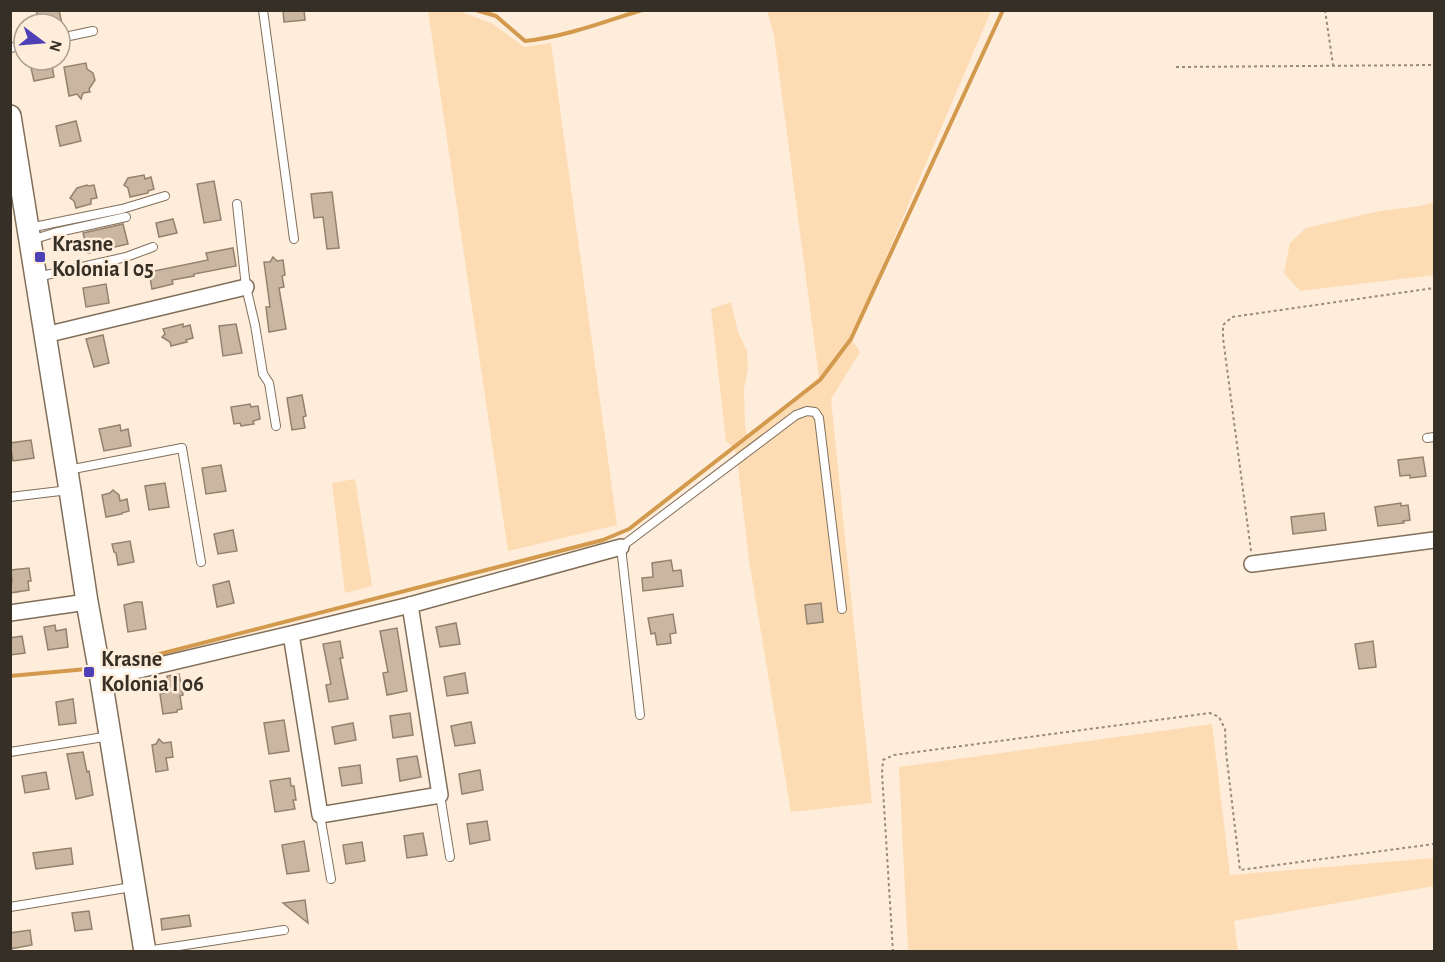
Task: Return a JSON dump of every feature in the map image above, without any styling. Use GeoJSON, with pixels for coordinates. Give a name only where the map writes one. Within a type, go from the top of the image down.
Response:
{"type":"FeatureCollection","features":[{"type":"Feature","properties":{"kind":"street"},"geometry":{"type":"LineString","coordinates":[[10,116],[15,180],[29,234],[145,951]]}},
{"type":"Feature","properties":{"kind":"street"},"geometry":{"type":"LineString","coordinates":[[45,334],[246,287]]}},
{"type":"Feature","properties":{"kind":"street"},"geometry":{"type":"LineString","coordinates":[[1252,564],[1434,540]]}},
{"type":"Feature","properties":{"kind":"street"},"geometry":{"type":"LineString","coordinates":[[101,680],[410,605],[621,547]]}},
{"type":"Feature","properties":{"kind":"street"},"geometry":{"type":"LineString","coordinates":[[10,613],[87,602]]}},
{"type":"Feature","properties":{"kind":"street"},"geometry":{"type":"LineString","coordinates":[[291,634],[320,815],[440,795],[410,605]]}},
{"type":"Feature","properties":{"kind":"lane"},"geometry":{"type":"LineString","coordinates":[[263,10],[294,239]]}},
{"type":"Feature","properties":{"kind":"lane"},"geometry":{"type":"LineString","coordinates":[[72,35],[93,31]]}},
{"type":"Feature","properties":{"kind":"lane"},"geometry":{"type":"LineString","coordinates":[[29,234],[165,196]]}},
{"type":"Feature","properties":{"kind":"lane"},"geometry":{"type":"LineString","coordinates":[[237,204],[246,287],[263,374],[269,383],[276,426]]}},
{"type":"Feature","properties":{"kind":"lane"},"geometry":{"type":"LineString","coordinates":[[29,234],[54,232],[126,217]]}},
{"type":"Feature","properties":{"kind":"lane"},"geometry":{"type":"LineString","coordinates":[[35,277],[126,257],[153,247]]}},
{"type":"Feature","properties":{"kind":"lane"},"geometry":{"type":"LineString","coordinates":[[640,715],[621,547],[796,416],[807,411],[815,412],[819,418],[842,609]]}},
{"type":"Feature","properties":{"kind":"lane"},"geometry":{"type":"LineString","coordinates":[[10,497],[182,448],[201,562]]}},
{"type":"Feature","properties":{"kind":"lane"},"geometry":{"type":"LineString","coordinates":[[10,752],[110,736]]}},
{"type":"Feature","properties":{"kind":"lane"},"geometry":{"type":"LineString","coordinates":[[440,795],[450,857]]}},
{"type":"Feature","properties":{"kind":"lane"},"geometry":{"type":"LineString","coordinates":[[320,815],[331,879]]}},
{"type":"Feature","properties":{"kind":"lane"},"geometry":{"type":"LineString","coordinates":[[10,907],[134,886]]}},
{"type":"Feature","properties":{"kind":"lane"},"geometry":{"type":"LineString","coordinates":[[145,951],[284,930]]}},
{"type":"Feature","properties":{"kind":"path"},"geometry":{"type":"LineString","coordinates":[[1325,10],[1333,65]]}},
{"type":"Feature","properties":{"kind":"path"},"geometry":{"type":"LineString","coordinates":[[1176,67],[1434,65]]}},
{"type":"Feature","properties":{"kind":"path"},"geometry":{"type":"LineString","coordinates":[[1252,564],[1223,325],[1232,317],[1434,288]]}},
{"type":"Feature","properties":{"kind":"path"},"geometry":{"type":"LineString","coordinates":[[893,951],[882,773],[883,760],[894,755],[1210,713],[1219,717],[1225,729],[1240,870],[1434,844]]}},
{"type":"Feature","properties":{"kind":"shaded area"},"geometry":{"type":"Polygon","coordinates":[[[428,11],[459,11],[493,24],[524,47],[551,43],[617,525],[508,551],[428,11]]]}},
{"type":"Feature","properties":{"kind":"shaded area"},"geometry":{"type":"Polygon","coordinates":[[[767,11],[991,11],[851,339],[860,352],[831,399],[872,803],[791,812],[749,560],[737,458],[734,448],[726,441],[711,309],[731,302],[738,332],[747,351],[748,368],[744,389],[747,437],[819,377],[774,35],[767,11]]]}},
{"type":"Feature","properties":{"kind":"shaded area"},"geometry":{"type":"Polygon","coordinates":[[[1434,202],[1434,275],[1300,291],[1284,273],[1290,243],[1306,228],[1380,211],[1434,202]]]}},
{"type":"Feature","properties":{"kind":"shaded area"},"geometry":{"type":"Polygon","coordinates":[[[355,479],[372,586],[345,593],[332,483],[355,479]]]}},
{"type":"Feature","properties":{"kind":"shaded area"},"geometry":{"type":"Polygon","coordinates":[[[1212,724],[1230,875],[1434,858],[1434,886],[1234,921],[1238,951],[908,951],[899,767],[1212,724]]]}},
{"type":"Feature","properties":{"kind":"building"},"geometry":{"type":"Polygon","coordinates":[[[36,10],[59,10],[59,12],[36,12],[36,10]]]}},
{"type":"Feature","properties":{"kind":"building"},"geometry":{"type":"Polygon","coordinates":[[[283,10],[304,10],[305,20],[284,22],[283,10]]]}},
{"type":"Feature","properties":{"kind":"building"},"geometry":{"type":"Polygon","coordinates":[[[86,63],[87,69],[93,73],[95,80],[89,89],[90,92],[83,93],[81,99],[77,94],[69,96],[65,72],[72,72],[72,66],[86,63]]]}},
{"type":"Feature","properties":{"kind":"building"},"geometry":{"type":"Polygon","coordinates":[[[32,72],[53,72],[54,77],[34,81],[32,72]]]}},
{"type":"Feature","properties":{"kind":"building"},"geometry":{"type":"Polygon","coordinates":[[[76,121],[81,141],[60,146],[56,126],[76,121]]]}},
{"type":"Feature","properties":{"kind":"building"},"geometry":{"type":"Polygon","coordinates":[[[144,175],[145,179],[151,177],[154,189],[148,193],[130,197],[128,188],[124,185],[128,178],[144,175]]]}},
{"type":"Feature","properties":{"kind":"building"},"geometry":{"type":"Polygon","coordinates":[[[214,181],[221,220],[204,223],[197,184],[214,181]]]}},
{"type":"Feature","properties":{"kind":"building"},"geometry":{"type":"Polygon","coordinates":[[[94,185],[97,198],[91,199],[91,204],[76,208],[74,201],[70,198],[77,188],[94,185]]]}},
{"type":"Feature","properties":{"kind":"building"},"geometry":{"type":"Polygon","coordinates":[[[332,192],[339,248],[327,249],[323,217],[314,218],[311,194],[332,192]]]}},
{"type":"Feature","properties":{"kind":"building"},"geometry":{"type":"Polygon","coordinates":[[[173,219],[177,233],[159,237],[156,223],[173,219]]]}},
{"type":"Feature","properties":{"kind":"building"},"geometry":{"type":"Polygon","coordinates":[[[123,224],[128,244],[88,253],[83,233],[123,224]]]}},
{"type":"Feature","properties":{"kind":"building"},"geometry":{"type":"Polygon","coordinates":[[[233,248],[236,266],[172,280],[173,284],[152,289],[149,272],[208,260],[206,253],[233,248]]]}},
{"type":"Feature","properties":{"kind":"building"},"geometry":{"type":"Polygon","coordinates":[[[273,257],[277,261],[283,260],[284,287],[279,288],[286,329],[269,332],[266,307],[270,307],[264,262],[270,262],[273,257]]]}},
{"type":"Feature","properties":{"kind":"building"},"geometry":{"type":"Polygon","coordinates":[[[106,284],[109,303],[86,307],[83,288],[106,284]]]}},
{"type":"Feature","properties":{"kind":"building"},"geometry":{"type":"Polygon","coordinates":[[[183,324],[183,327],[190,325],[193,338],[171,346],[170,342],[162,337],[165,334],[163,329],[183,324]]]}},
{"type":"Feature","properties":{"kind":"building"},"geometry":{"type":"Polygon","coordinates":[[[236,324],[242,353],[223,356],[219,326],[236,324]]]}},
{"type":"Feature","properties":{"kind":"building"},"geometry":{"type":"Polygon","coordinates":[[[103,335],[109,363],[94,367],[86,339],[103,335]]]}},
{"type":"Feature","properties":{"kind":"building"},"geometry":{"type":"Polygon","coordinates":[[[302,395],[306,416],[303,417],[305,428],[292,430],[287,398],[302,395]]]}},
{"type":"Feature","properties":{"kind":"building"},"geometry":{"type":"Polygon","coordinates":[[[250,404],[251,407],[258,406],[260,419],[253,421],[254,424],[241,426],[240,423],[234,424],[231,407],[250,404]]]}},
{"type":"Feature","properties":{"kind":"building"},"geometry":{"type":"Polygon","coordinates":[[[120,425],[121,431],[128,429],[131,446],[104,451],[99,429],[120,425]]]}},
{"type":"Feature","properties":{"kind":"building"},"geometry":{"type":"Polygon","coordinates":[[[31,440],[34,458],[13,461],[10,443],[31,440]]]}},
{"type":"Feature","properties":{"kind":"building"},"geometry":{"type":"Polygon","coordinates":[[[1423,457],[1426,476],[1410,478],[1410,475],[1400,476],[1398,460],[1423,457]]]}},
{"type":"Feature","properties":{"kind":"building"},"geometry":{"type":"Polygon","coordinates":[[[221,465],[226,491],[206,494],[202,468],[221,465]]]}},
{"type":"Feature","properties":{"kind":"building"},"geometry":{"type":"Polygon","coordinates":[[[165,483],[169,507],[149,510],[145,486],[165,483]]]}},
{"type":"Feature","properties":{"kind":"building"},"geometry":{"type":"Polygon","coordinates":[[[113,490],[119,495],[120,501],[127,499],[129,511],[106,517],[102,495],[113,490]]]}},
{"type":"Feature","properties":{"kind":"building"},"geometry":{"type":"Polygon","coordinates":[[[1401,503],[1401,506],[1408,505],[1410,520],[1403,521],[1404,523],[1378,526],[1375,507],[1401,503]]]}},
{"type":"Feature","properties":{"kind":"building"},"geometry":{"type":"Polygon","coordinates":[[[1324,513],[1326,530],[1293,534],[1291,517],[1324,513]]]}},
{"type":"Feature","properties":{"kind":"building"},"geometry":{"type":"Polygon","coordinates":[[[233,530],[237,551],[218,554],[214,534],[233,530]]]}},
{"type":"Feature","properties":{"kind":"building"},"geometry":{"type":"Polygon","coordinates":[[[130,541],[134,562],[118,565],[112,544],[130,541]]]}},
{"type":"Feature","properties":{"kind":"building"},"geometry":{"type":"Polygon","coordinates":[[[671,560],[673,571],[681,570],[683,586],[643,591],[642,578],[653,577],[652,563],[671,560]]]}},
{"type":"Feature","properties":{"kind":"building"},"geometry":{"type":"Polygon","coordinates":[[[29,568],[31,581],[28,581],[29,590],[10,593],[11,570],[29,568]]]}},
{"type":"Feature","properties":{"kind":"building"},"geometry":{"type":"Polygon","coordinates":[[[229,581],[234,603],[217,607],[213,585],[229,581]]]}},
{"type":"Feature","properties":{"kind":"building"},"geometry":{"type":"Polygon","coordinates":[[[142,602],[146,629],[128,632],[124,605],[142,602]]]}},
{"type":"Feature","properties":{"kind":"building"},"geometry":{"type":"Polygon","coordinates":[[[821,603],[823,622],[807,624],[805,605],[821,603]]]}},
{"type":"Feature","properties":{"kind":"building"},"geometry":{"type":"Polygon","coordinates":[[[673,614],[676,633],[670,634],[671,643],[657,645],[655,633],[651,634],[648,618],[673,614]]]}},
{"type":"Feature","properties":{"kind":"building"},"geometry":{"type":"Polygon","coordinates":[[[456,623],[460,644],[440,647],[436,627],[456,623]]]}},
{"type":"Feature","properties":{"kind":"building"},"geometry":{"type":"Polygon","coordinates":[[[55,625],[56,631],[66,629],[68,647],[48,650],[44,627],[55,625]]]}},
{"type":"Feature","properties":{"kind":"building"},"geometry":{"type":"Polygon","coordinates":[[[397,628],[407,691],[387,695],[383,673],[388,672],[380,631],[397,628]]]}},
{"type":"Feature","properties":{"kind":"building"},"geometry":{"type":"Polygon","coordinates":[[[22,636],[25,653],[10,655],[10,638],[22,636]]]}},
{"type":"Feature","properties":{"kind":"building"},"geometry":{"type":"Polygon","coordinates":[[[340,641],[343,658],[340,658],[348,699],[329,702],[326,685],[331,684],[323,644],[340,641]]]}},
{"type":"Feature","properties":{"kind":"building"},"geometry":{"type":"Polygon","coordinates":[[[1373,641],[1376,667],[1359,669],[1355,644],[1373,641]]]}},
{"type":"Feature","properties":{"kind":"building"},"geometry":{"type":"Polygon","coordinates":[[[465,673],[468,693],[447,696],[444,677],[465,673]]]}},
{"type":"Feature","properties":{"kind":"building"},"geometry":{"type":"Polygon","coordinates":[[[179,674],[183,695],[180,696],[182,709],[163,714],[160,694],[169,692],[167,676],[179,674]]]}},
{"type":"Feature","properties":{"kind":"building"},"geometry":{"type":"Polygon","coordinates":[[[73,699],[76,723],[59,725],[56,702],[73,699]]]}},
{"type":"Feature","properties":{"kind":"building"},"geometry":{"type":"Polygon","coordinates":[[[410,713],[413,735],[393,738],[390,716],[410,713]]]}},
{"type":"Feature","properties":{"kind":"building"},"geometry":{"type":"Polygon","coordinates":[[[284,720],[289,751],[269,754],[264,723],[284,720]]]}},
{"type":"Feature","properties":{"kind":"building"},"geometry":{"type":"Polygon","coordinates":[[[471,722],[475,743],[455,746],[451,726],[471,722]]]}},
{"type":"Feature","properties":{"kind":"building"},"geometry":{"type":"Polygon","coordinates":[[[353,723],[356,740],[335,744],[332,727],[353,723]]]}},
{"type":"Feature","properties":{"kind":"building"},"geometry":{"type":"Polygon","coordinates":[[[159,739],[163,743],[171,742],[173,757],[166,758],[168,770],[156,772],[152,745],[156,744],[159,739]]]}},
{"type":"Feature","properties":{"kind":"building"},"geometry":{"type":"Polygon","coordinates":[[[83,752],[93,795],[76,799],[67,754],[83,752]]]}},
{"type":"Feature","properties":{"kind":"building"},"geometry":{"type":"Polygon","coordinates":[[[417,756],[421,777],[400,781],[397,759],[417,756]]]}},
{"type":"Feature","properties":{"kind":"building"},"geometry":{"type":"Polygon","coordinates":[[[360,765],[362,783],[342,786],[339,768],[360,765]]]}},
{"type":"Feature","properties":{"kind":"building"},"geometry":{"type":"Polygon","coordinates":[[[480,770],[483,790],[462,794],[459,774],[480,770]]]}},
{"type":"Feature","properties":{"kind":"building"},"geometry":{"type":"Polygon","coordinates":[[[46,772],[49,789],[25,793],[22,776],[46,772]]]}},
{"type":"Feature","properties":{"kind":"building"},"geometry":{"type":"Polygon","coordinates":[[[290,778],[291,786],[294,786],[295,809],[275,812],[270,781],[290,778]]]}},
{"type":"Feature","properties":{"kind":"building"},"geometry":{"type":"Polygon","coordinates":[[[487,821],[490,840],[470,844],[467,824],[487,821]]]}},
{"type":"Feature","properties":{"kind":"building"},"geometry":{"type":"Polygon","coordinates":[[[423,833],[427,855],[407,858],[404,836],[423,833]]]}},
{"type":"Feature","properties":{"kind":"building"},"geometry":{"type":"Polygon","coordinates":[[[304,841],[309,871],[287,874],[282,845],[304,841]]]}},
{"type":"Feature","properties":{"kind":"building"},"geometry":{"type":"Polygon","coordinates":[[[362,842],[365,861],[346,864],[343,845],[362,842]]]}},
{"type":"Feature","properties":{"kind":"building"},"geometry":{"type":"Polygon","coordinates":[[[71,848],[73,864],[36,869],[33,853],[71,848]]]}},
{"type":"Feature","properties":{"kind":"building"},"geometry":{"type":"Polygon","coordinates":[[[305,900],[308,923],[283,903],[305,900]]]}},
{"type":"Feature","properties":{"kind":"building"},"geometry":{"type":"Polygon","coordinates":[[[89,911],[92,929],[75,931],[72,913],[89,911]]]}},
{"type":"Feature","properties":{"kind":"building"},"geometry":{"type":"Polygon","coordinates":[[[189,915],[191,926],[162,930],[161,919],[189,915]]]}},
{"type":"Feature","properties":{"kind":"building"},"geometry":{"type":"Polygon","coordinates":[[[30,930],[32,945],[10,949],[10,933],[30,930]]]}},
{"type":"Feature","properties":{"kind":"waterway"},"geometry":{"type":"LineString","coordinates":[[476,10],[496,16],[525,41],[569,33],[642,10]]}},
{"type":"Feature","properties":{"kind":"waterway"},"geometry":{"type":"LineString","coordinates":[[109,667],[603,540],[629,529],[820,380],[851,339],[1003,10]]}},
{"type":"Feature","properties":{"kind":"waterway"},"geometry":{"type":"LineString","coordinates":[[10,676],[87,669]]}},
{"type":"Feature","properties":{"kind":"place","name":"Krasne Kolonia I 05"},"geometry":{"type":"Point","coordinates":[40,257]}},
{"type":"Feature","properties":{"kind":"place","name":"Krasne Kolonia I 06"},"geometry":{"type":"Point","coordinates":[89,672]}}]}
